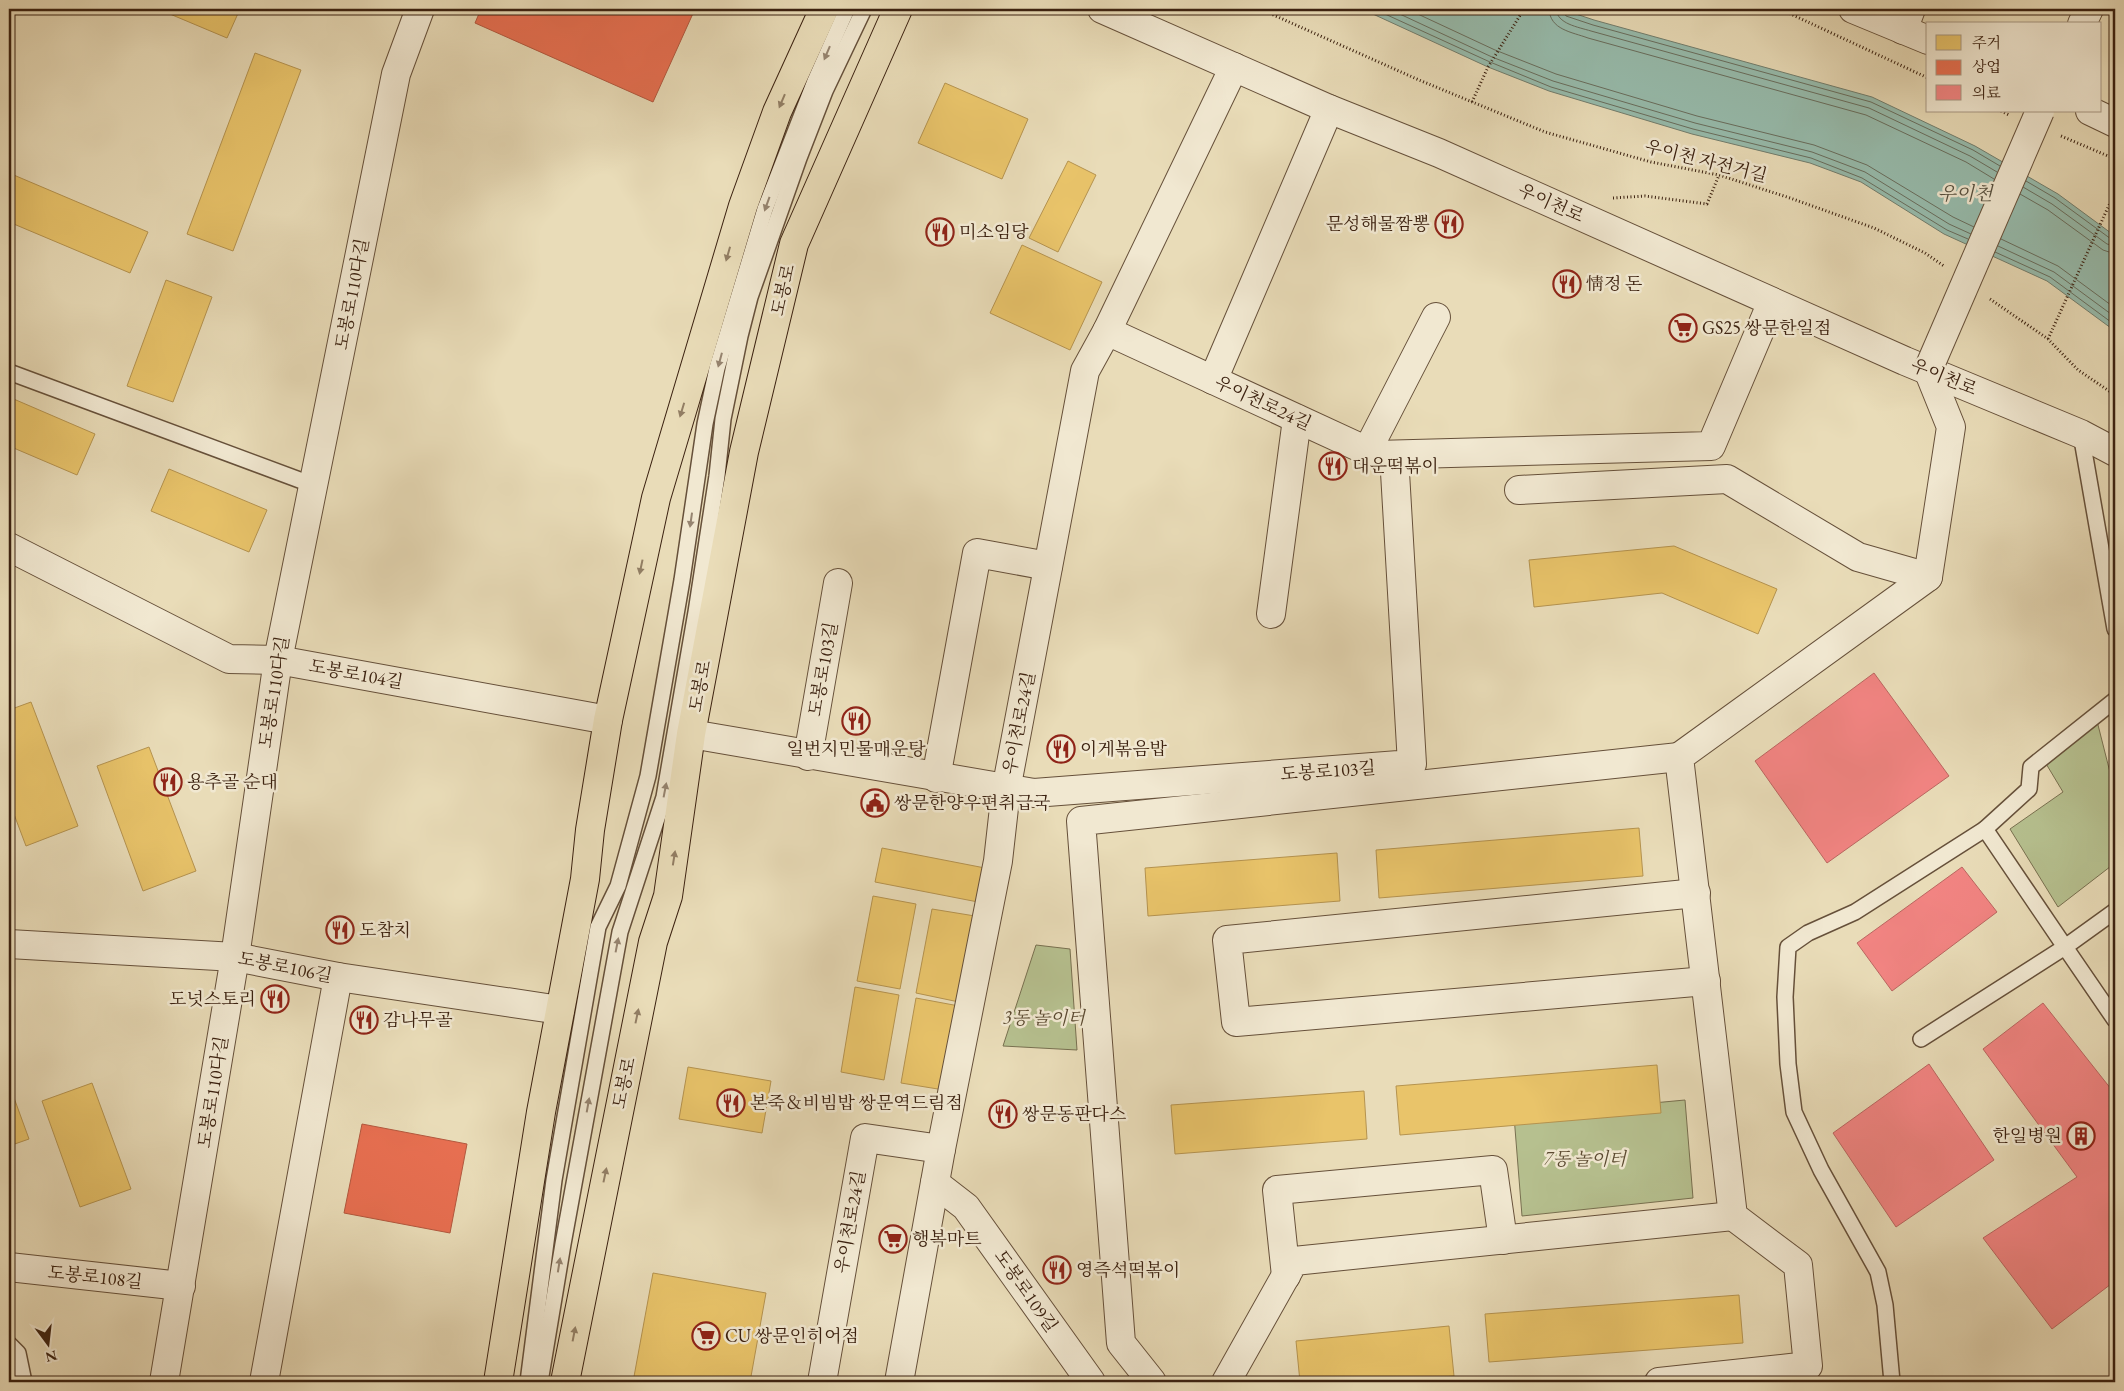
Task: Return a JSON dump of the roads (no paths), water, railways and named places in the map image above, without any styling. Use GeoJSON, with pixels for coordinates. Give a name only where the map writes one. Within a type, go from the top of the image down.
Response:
{"type":"FeatureCollection","features":[{"type":"Feature","properties":{"kind":"main road"},"geometry":{"type":"LineString","coordinates":[[498,1382],[560,1010],[585,880],[590,830],[608,720],[656,498],[729,251],[777,112],[824,9]]}},
{"type":"Feature","properties":{"kind":"main road","name":"도봉로"},"geometry":{"type":"LineString","coordinates":[[565,1382],[652,942],[668,896],[691,734],[744,452],[794,244],[898,9]]}},
{"type":"Feature","properties":{"kind":"street","name":"도봉로110다길"},"geometry":{"type":"LineString","coordinates":[[164,1382],[235,957],[278,660],[396,74],[420,9]]}},
{"type":"Feature","properties":{"kind":"street","name":"우이천로"},"geometry":{"type":"LineString","coordinates":[[1102,9],[1329,109],[1440,154],[1928,370],[2081,434],[2115,452]]}},
{"type":"Feature","properties":{"kind":"street"},"geometry":{"type":"LineString","coordinates":[[1853,9],[1914,26]]}},
{"type":"Feature","properties":{"kind":"street"},"geometry":{"type":"LineString","coordinates":[[2083,22],[2089,9]]}},
{"type":"Feature","properties":{"kind":"street","name":"우이천로24길"},"geometry":{"type":"LineString","coordinates":[[899,1382],[941,1149],[998,861],[1006,790],[1085,371],[1107,331],[1234,67]]}},
{"type":"Feature","properties":{"kind":"street"},"geometry":{"type":"LineString","coordinates":[[1212,380],[1329,109]]}},
{"type":"Feature","properties":{"kind":"street"},"geometry":{"type":"LineString","coordinates":[[1152,1382],[1121,1343],[1082,822],[1679,757],[1928,577],[1951,427],[1928,370],[2040,112]]}},
{"type":"Feature","properties":{"kind":"street"},"geometry":{"type":"LineString","coordinates":[[2092,112],[2115,123]]}},
{"type":"Feature","properties":{"kind":"street"},"geometry":{"type":"LineString","coordinates":[[1394,456],[1711,446],[1772,302]]}},
{"type":"Feature","properties":{"kind":"street"},"geometry":{"type":"LineString","coordinates":[[1367,451],[1436,317]]}},
{"type":"Feature","properties":{"kind":"street","name":"우이천로24길"},"geometry":{"type":"LineString","coordinates":[[1107,331],[1376,455],[1394,456]]}},
{"type":"Feature","properties":{"kind":"street"},"geometry":{"type":"LineString","coordinates":[[1271,614],[1297,419]]}},
{"type":"Feature","properties":{"kind":"street","name":"도봉로103길"},"geometry":{"type":"LineString","coordinates":[[691,734],[808,756],[1034,794],[1412,764],[1394,456]]}},
{"type":"Feature","properties":{"kind":"street"},"geometry":{"type":"LineString","coordinates":[[1519,490],[1727,479],[1858,557],[1928,577]]}},
{"type":"Feature","properties":{"kind":"street","name":"도봉로104길"},"geometry":{"type":"LineString","coordinates":[[9,547],[229,659],[278,660],[608,720]]}},
{"type":"Feature","properties":{"kind":"street"},"geometry":{"type":"LineString","coordinates":[[936,778],[977,553],[1048,566]]}},
{"type":"Feature","properties":{"kind":"street","name":"도봉로103길"},"geometry":{"type":"LineString","coordinates":[[808,756],[838,583]]}},
{"type":"Feature","properties":{"kind":"street"},"geometry":{"type":"LineString","coordinates":[[1679,757],[1733,1216]]}},
{"type":"Feature","properties":{"kind":"street"},"geometry":{"type":"LineString","coordinates":[[1696,893],[1227,940],[1236,1022],[1706,981]]}},
{"type":"Feature","properties":{"kind":"street","name":"도봉로106길"},"geometry":{"type":"LineString","coordinates":[[9,944],[235,957],[338,978],[560,1010]]}},
{"type":"Feature","properties":{"kind":"street"},"geometry":{"type":"LineString","coordinates":[[264,1382],[338,978]]}},
{"type":"Feature","properties":{"kind":"street","name":"우이천로24길"},"geometry":{"type":"LineString","coordinates":[[822,1382],[865,1138],[941,1149]]}},
{"type":"Feature","properties":{"kind":"street"},"geometry":{"type":"LineString","coordinates":[[1286,1276],[1277,1190],[1493,1170],[1503,1240]]}},
{"type":"Feature","properties":{"kind":"street","name":"도봉로109길"},"geometry":{"type":"LineString","coordinates":[[935,1183],[966,1207],[1091,1382]]}},
{"type":"Feature","properties":{"kind":"street"},"geometry":{"type":"LineString","coordinates":[[1226,1382],[1294,1261],[1733,1216],[1798,1265],[1808,1366],[1659,1382]]}},
{"type":"Feature","properties":{"kind":"street","name":"도봉로108길"},"geometry":{"type":"LineString","coordinates":[[9,1267],[181,1286]]}},
{"type":"Feature","properties":{"kind":"lane"},"geometry":{"type":"LineString","coordinates":[[528,1382],[554,1180],[598,927],[618,886],[648,776],[682,580],[705,424],[717,368],[743,277],[769,200],[815,81],[847,9]]}},
{"type":"Feature","properties":{"kind":"lane"},"geometry":{"type":"LineString","coordinates":[[540,1382],[563,1244],[620,932],[664,797],[696,612],[717,476],[723,419],[740,336],[750,298],[799,158],[825,91],[864,9]]}},
{"type":"Feature","properties":{"kind":"lane"},"geometry":{"type":"LineString","coordinates":[[9,372],[313,484]]}},
{"type":"Feature","properties":{"kind":"lane"},"geometry":{"type":"LineString","coordinates":[[2081,434],[2115,630]]}},
{"type":"Feature","properties":{"kind":"lane"},"geometry":{"type":"LineString","coordinates":[[1892,1382],[1885,1305],[1878,1272],[1822,1170],[1794,1112],[1788,1064],[1784,997],[1788,947],[1808,932],[1855,912],[1985,829],[2029,789],[2031,767],[2115,700]]}},
{"type":"Feature","properties":{"kind":"lane"},"geometry":{"type":"LineString","coordinates":[[1985,829],[2115,1020]]}},
{"type":"Feature","properties":{"kind":"lane"},"geometry":{"type":"LineString","coordinates":[[1921,1039],[2065,947],[2115,911]]}},
{"type":"Feature","properties":{"kind":"lane"},"geometry":{"type":"LineString","coordinates":[[9,1344],[18,1353],[24,1382]]}},
{"type":"Feature","properties":{"kind":"water","name":"우이천"},"geometry":{"type":"Polygon","coordinates":[[[1362,9],[1561,9],[1594,20],[1872,97],[1975,146],[2058,194],[2115,236],[2115,331],[2047,281],[1944,234],[1861,182],[1810,163],[1692,134],[1549,91],[1488,67],[1362,9]]]}},
{"type":"Feature","properties":{"kind":"place","name":"문성해물짬뽕"},"geometry":{"type":"Point","coordinates":[1449,224]}},
{"type":"Feature","properties":{"kind":"place","name":"미소임당"},"geometry":{"type":"Point","coordinates":[940,232]}},
{"type":"Feature","properties":{"kind":"place","name":"情정 돈"},"geometry":{"type":"Point","coordinates":[1567,284]}},
{"type":"Feature","properties":{"kind":"place","name":"GS25 쌍문한일점"},"geometry":{"type":"Point","coordinates":[1683,328]}},
{"type":"Feature","properties":{"kind":"place","name":"대운떡볶이"},"geometry":{"type":"Point","coordinates":[1333,466]}},
{"type":"Feature","properties":{"kind":"place","name":"일번지민물매운탕"},"geometry":{"type":"Point","coordinates":[856,721]}},
{"type":"Feature","properties":{"kind":"place","name":"이게볶음밥"},"geometry":{"type":"Point","coordinates":[1061,749]}},
{"type":"Feature","properties":{"kind":"place","name":"용추골 순대"},"geometry":{"type":"Point","coordinates":[168,782]}},
{"type":"Feature","properties":{"kind":"place","name":"쌍문한양우편취급국"},"geometry":{"type":"Point","coordinates":[875,803]}},
{"type":"Feature","properties":{"kind":"place","name":"도참치"},"geometry":{"type":"Point","coordinates":[340,930]}},
{"type":"Feature","properties":{"kind":"place","name":"도넛스토리"},"geometry":{"type":"Point","coordinates":[275,999]}},
{"type":"Feature","properties":{"kind":"place","name":"감나무골"},"geometry":{"type":"Point","coordinates":[364,1020]}},
{"type":"Feature","properties":{"kind":"place","name":"본죽＆비빔밥 쌍문역드림점"},"geometry":{"type":"Point","coordinates":[731,1103]}},
{"type":"Feature","properties":{"kind":"place","name":"쌍문동판다스"},"geometry":{"type":"Point","coordinates":[1003,1114]}},
{"type":"Feature","properties":{"kind":"place","name":"한일병원"},"geometry":{"type":"Point","coordinates":[2081,1136]}},
{"type":"Feature","properties":{"kind":"place","name":"행복마트"},"geometry":{"type":"Point","coordinates":[893,1239]}},
{"type":"Feature","properties":{"kind":"place","name":"영즉석떡볶이"},"geometry":{"type":"Point","coordinates":[1057,1270]}},
{"type":"Feature","properties":{"kind":"place","name":"CU 쌍문인히어점"},"geometry":{"type":"Point","coordinates":[706,1336]}},
{"type":"Feature","properties":{"kind":"park label","name":"3동 놀이터"},"geometry":{"type":"Point","coordinates":[1044,1018]}},
{"type":"Feature","properties":{"kind":"park label","name":"7동 놀이터"},"geometry":{"type":"Point","coordinates":[1585,1159]}}]}
